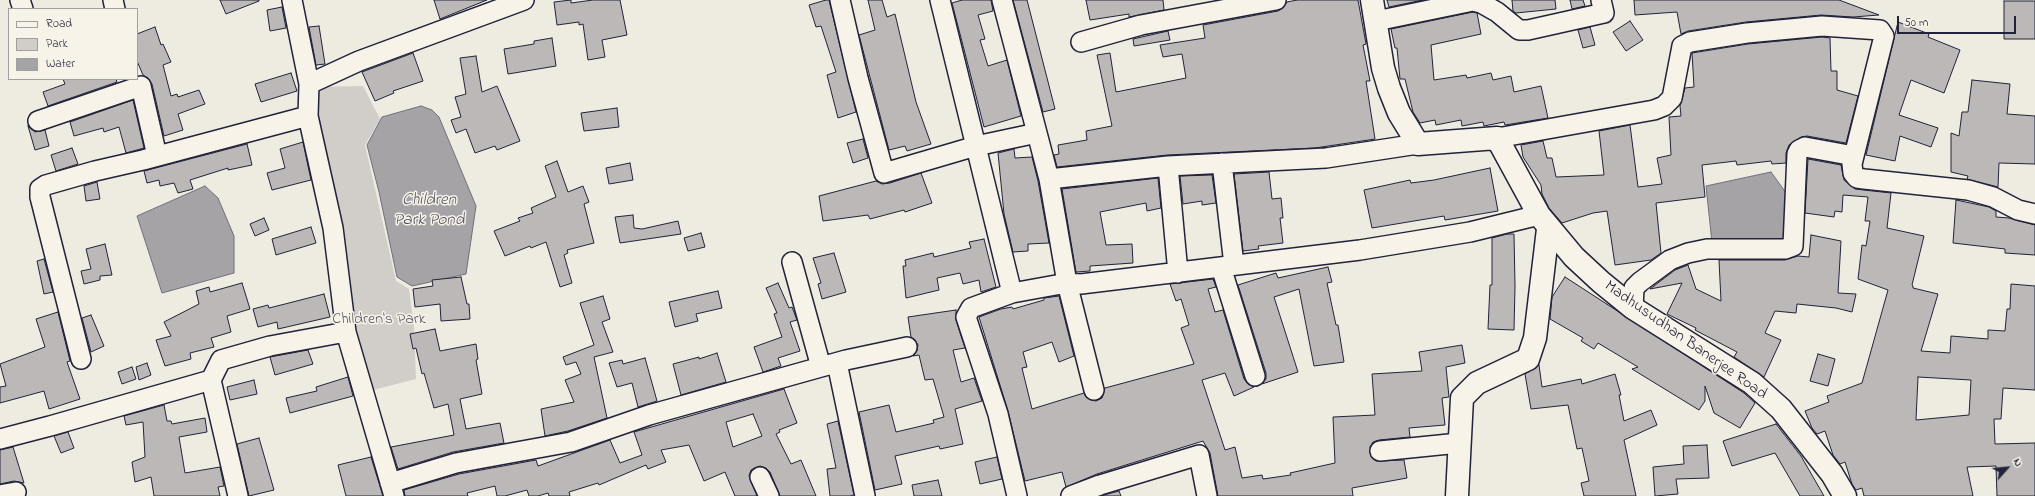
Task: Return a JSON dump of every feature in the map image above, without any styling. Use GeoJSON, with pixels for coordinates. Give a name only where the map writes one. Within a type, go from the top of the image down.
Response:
{"type":"FeatureCollection","features":[{"type":"Feature","properties":{"kind":"main road"},"geometry":{"type":"LineString","coordinates":[[1374,10],[1383,68],[1389,88],[1399,113],[1418,144],[1497,138]]}},
{"type":"Feature","properties":{"kind":"main road","name":"Madhusudhan Banerjee Road"},"geometry":{"type":"LineString","coordinates":[[1497,138],[1543,222],[1579,262],[1633,308],[1671,330],[1752,383],[1781,409],[1832,474],[1845,496]]}},
{"type":"Feature","properties":{"kind":"main road"},"geometry":{"type":"LineString","coordinates":[[1457,496],[1462,398],[1477,383],[1528,359],[1535,338],[1543,222]]}},
{"type":"Feature","properties":{"kind":"street"},"geometry":{"type":"LineString","coordinates":[[292,0],[309,84],[308,116],[333,228],[346,332],[392,489],[456,463],[571,442],[649,415],[829,365],[907,347]]}},
{"type":"Feature","properties":{"kind":"street"},"geometry":{"type":"LineString","coordinates":[[309,84],[360,61],[468,19],[524,0]]}},
{"type":"Feature","properties":{"kind":"street"},"geometry":{"type":"LineString","coordinates":[[840,0],[858,78],[884,173],[976,146],[1037,133]]}},
{"type":"Feature","properties":{"kind":"street"},"geometry":{"type":"LineString","coordinates":[[940,0],[1012,293]]}},
{"type":"Feature","properties":{"kind":"street"},"geometry":{"type":"LineString","coordinates":[[1002,0],[1049,179],[1067,283],[1094,390]]}},
{"type":"Feature","properties":{"kind":"street"},"geometry":{"type":"LineString","coordinates":[[1081,42],[1141,25],[1276,0]]}},
{"type":"Feature","properties":{"kind":"street"},"geometry":{"type":"LineString","coordinates":[[1374,10],[1473,2],[1481,3],[1497,12],[1519,30],[1528,30],[1604,13],[1601,0]]}},
{"type":"Feature","properties":{"kind":"street"},"geometry":{"type":"LineString","coordinates":[[1497,138],[1654,110],[1664,106],[1672,98],[1682,46],[1690,42],[1747,33],[1822,26],[1880,30],[1884,36],[1854,156],[1853,173],[1857,178],[1968,190],[1994,197],[2018,210],[2035,214]]}},
{"type":"Feature","properties":{"kind":"street"},"geometry":{"type":"LineString","coordinates":[[38,121],[141,86],[157,156]]}},
{"type":"Feature","properties":{"kind":"street"},"geometry":{"type":"LineString","coordinates":[[81,359],[40,197],[40,189],[46,185],[95,171],[308,116]]}},
{"type":"Feature","properties":{"kind":"street"},"geometry":{"type":"LineString","coordinates":[[1049,179],[1168,166],[1326,158],[1418,144]]}},
{"type":"Feature","properties":{"kind":"street"},"geometry":{"type":"LineString","coordinates":[[1633,308],[1634,288],[1640,282],[1670,260],[1688,253],[1707,249],[1785,249],[1793,246],[1797,154],[1799,150],[1805,147],[1854,156]]}},
{"type":"Feature","properties":{"kind":"street"},"geometry":{"type":"LineString","coordinates":[[1222,163],[1227,266],[1255,376]]}},
{"type":"Feature","properties":{"kind":"street"},"geometry":{"type":"LineString","coordinates":[[1168,166],[1178,273]]}},
{"type":"Feature","properties":{"kind":"street"},"geometry":{"type":"LineString","coordinates":[[1017,496],[990,387],[966,317],[971,308],[1012,293],[1067,283],[1081,284],[1360,250],[1543,222]]}},
{"type":"Feature","properties":{"kind":"street"},"geometry":{"type":"LineString","coordinates":[[792,262],[829,365],[865,496]]}},
{"type":"Feature","properties":{"kind":"street"},"geometry":{"type":"LineString","coordinates":[[238,496],[211,380],[221,360],[270,346],[346,332]]}},
{"type":"Feature","properties":{"kind":"street"},"geometry":{"type":"LineString","coordinates":[[1,436],[50,426],[211,380]]}},
{"type":"Feature","properties":{"kind":"street"},"geometry":{"type":"LineString","coordinates":[[1380,452],[1459,444]]}},
{"type":"Feature","properties":{"kind":"street"},"geometry":{"type":"LineString","coordinates":[[1071,496],[1100,485],[1199,455],[1207,496]]}},
{"type":"Feature","properties":{"kind":"street"},"geometry":{"type":"LineString","coordinates":[[760,477],[769,496]]}},
{"type":"Feature","properties":{"kind":"green space","name":"Children's Park"},"geometry":{"type":"Polygon","coordinates":[[[363,86],[380,119],[365,145],[396,281],[409,289],[414,328],[416,379],[369,391],[363,385],[312,87],[363,86]]]}},
{"type":"Feature","properties":{"kind":"water","name":"Children Park Pond"},"geometry":{"type":"Polygon","coordinates":[[[421,106],[432,110],[439,117],[476,206],[466,274],[412,286],[397,277],[379,192],[367,145],[382,117],[421,106]]]}},
{"type":"Feature","properties":{"kind":"water"},"geometry":{"type":"Polygon","coordinates":[[[1771,172],[1794,204],[1790,247],[1713,252],[1706,186],[1771,172]]]}},
{"type":"Feature","properties":{"kind":"water"},"geometry":{"type":"Polygon","coordinates":[[[205,186],[218,198],[234,236],[234,273],[162,293],[137,216],[205,186]]]}},
{"type":"Feature","properties":{"kind":"building"},"geometry":{"type":"Polygon","coordinates":[[[220,0],[259,0],[259,1],[226,14],[220,0]]]}},
{"type":"Feature","properties":{"kind":"building"},"geometry":{"type":"Polygon","coordinates":[[[434,0],[487,0],[440,19],[434,0]]]}},
{"type":"Feature","properties":{"kind":"building"},"geometry":{"type":"Polygon","coordinates":[[[571,0],[571,3],[593,0],[620,0],[627,35],[602,40],[605,57],[588,60],[583,24],[579,25],[579,22],[557,25],[554,2],[571,0]]]}},
{"type":"Feature","properties":{"kind":"building"},"geometry":{"type":"Polygon","coordinates":[[[829,0],[856,112],[838,118],[827,75],[836,72],[821,26],[816,27],[809,5],[829,0]]]}},
{"type":"Feature","properties":{"kind":"building"},"geometry":{"type":"Polygon","coordinates":[[[868,0],[882,0],[887,17],[895,14],[916,102],[931,144],[907,151],[905,146],[889,150],[859,35],[875,30],[868,0]]]}},
{"type":"Feature","properties":{"kind":"building"},"geometry":{"type":"Polygon","coordinates":[[[962,0],[991,0],[993,11],[978,15],[985,39],[980,40],[988,66],[1007,60],[1021,116],[984,127],[952,3],[962,0]]]}},
{"type":"Feature","properties":{"kind":"building"},"geometry":{"type":"Polygon","coordinates":[[[1013,0],[1027,0],[1055,109],[1043,112],[1013,0]]]}},
{"type":"Feature","properties":{"kind":"building"},"geometry":{"type":"Polygon","coordinates":[[[1086,0],[1163,0],[1164,10],[1129,17],[1129,14],[1090,20],[1086,0]]]}},
{"type":"Feature","properties":{"kind":"building"},"geometry":{"type":"Polygon","coordinates":[[[1297,0],[1358,0],[1366,44],[1363,45],[1370,81],[1366,81],[1375,139],[1315,148],[1167,155],[1057,167],[1054,155],[1059,154],[1058,145],[1087,140],[1086,131],[1112,126],[1097,55],[1110,53],[1116,92],[1186,78],[1182,54],[1163,57],[1160,45],[1205,38],[1203,25],[1278,11],[1283,8],[1287,2],[1297,0]]]}},
{"type":"Feature","properties":{"kind":"building"},"geometry":{"type":"Polygon","coordinates":[[[1387,0],[1423,0],[1389,7],[1387,0]]]}},
{"type":"Feature","properties":{"kind":"building"},"geometry":{"type":"Polygon","coordinates":[[[1512,0],[1555,0],[1556,9],[1516,13],[1513,11],[1512,0]]]}},
{"type":"Feature","properties":{"kind":"building"},"geometry":{"type":"Polygon","coordinates":[[[1570,0],[1583,0],[1585,6],[1572,9],[1570,0]]]}},
{"type":"Feature","properties":{"kind":"building"},"geometry":{"type":"Polygon","coordinates":[[[1634,0],[1839,0],[1879,15],[1853,17],[1821,15],[1746,22],[1688,31],[1681,34],[1677,12],[1635,15],[1634,0]]]}},
{"type":"Feature","properties":{"kind":"building"},"geometry":{"type":"Polygon","coordinates":[[[2004,1],[2035,1],[2035,39],[2004,39],[2004,1]]]}},
{"type":"Feature","properties":{"kind":"building"},"geometry":{"type":"Polygon","coordinates":[[[282,7],[286,28],[270,31],[267,10],[282,7]]]}},
{"type":"Feature","properties":{"kind":"building"},"geometry":{"type":"Polygon","coordinates":[[[1473,12],[1477,13],[1481,34],[1431,45],[1434,80],[1466,75],[1467,78],[1491,73],[1493,80],[1511,76],[1514,92],[1541,86],[1548,118],[1505,125],[1504,122],[1484,126],[1483,122],[1462,126],[1461,120],[1436,125],[1435,120],[1420,123],[1413,112],[1405,79],[1400,79],[1397,48],[1395,48],[1391,29],[1473,12]]]}},
{"type":"Feature","properties":{"kind":"building"},"geometry":{"type":"Polygon","coordinates":[[[1630,21],[1643,40],[1626,51],[1613,32],[1630,21]]]}},
{"type":"Feature","properties":{"kind":"building"},"geometry":{"type":"Polygon","coordinates":[[[1898,22],[1929,34],[1928,37],[1960,50],[1944,93],[1911,80],[1899,115],[1938,128],[1931,147],[1900,136],[1895,161],[1866,155],[1898,22]]]}},
{"type":"Feature","properties":{"kind":"building"},"geometry":{"type":"Polygon","coordinates":[[[319,26],[325,64],[316,65],[309,27],[319,26]]]}},
{"type":"Feature","properties":{"kind":"building"},"geometry":{"type":"Polygon","coordinates":[[[155,27],[161,45],[163,44],[171,62],[163,65],[171,96],[177,94],[178,97],[199,90],[205,104],[178,114],[183,130],[164,136],[152,84],[148,78],[143,75],[138,63],[138,34],[155,27]]]}},
{"type":"Feature","properties":{"kind":"building"},"geometry":{"type":"Polygon","coordinates":[[[1590,27],[1595,45],[1583,48],[1578,30],[1590,27]]]}},
{"type":"Feature","properties":{"kind":"building"},"geometry":{"type":"Polygon","coordinates":[[[1168,31],[1170,40],[1134,46],[1133,39],[1168,31]]]}},
{"type":"Feature","properties":{"kind":"building"},"geometry":{"type":"Polygon","coordinates":[[[1822,37],[1830,38],[1831,71],[1837,71],[1837,90],[1858,96],[1846,143],[1807,136],[1801,137],[1789,145],[1786,153],[1786,163],[1772,164],[1771,161],[1737,165],[1736,161],[1702,165],[1705,197],[1656,203],[1661,253],[1651,260],[1615,265],[1607,211],[1593,213],[1562,223],[1549,208],[1542,194],[1541,185],[1523,157],[1521,145],[1543,141],[1547,158],[1552,158],[1556,177],[1604,175],[1599,131],[1630,125],[1638,187],[1662,184],[1657,158],[1671,155],[1669,117],[1681,116],[1680,106],[1685,88],[1694,87],[1692,53],[1748,44],[1822,37]]]}},
{"type":"Feature","properties":{"kind":"building"},"geometry":{"type":"Polygon","coordinates":[[[552,38],[556,66],[508,74],[504,49],[534,44],[534,41],[552,38]]]}},
{"type":"Feature","properties":{"kind":"building"},"geometry":{"type":"Polygon","coordinates":[[[413,53],[423,81],[393,91],[394,93],[375,101],[362,72],[413,53]]]}},
{"type":"Feature","properties":{"kind":"building"},"geometry":{"type":"Polygon","coordinates":[[[476,56],[482,92],[497,86],[520,141],[497,150],[495,146],[475,153],[466,129],[456,133],[451,120],[461,117],[455,97],[466,94],[460,58],[476,56]]]}},
{"type":"Feature","properties":{"kind":"building"},"geometry":{"type":"Polygon","coordinates":[[[291,73],[297,91],[261,102],[255,84],[291,73]]]}},
{"type":"Feature","properties":{"kind":"building"},"geometry":{"type":"Polygon","coordinates":[[[63,80],[116,80],[117,82],[48,106],[43,92],[65,84],[63,80]]]}},
{"type":"Feature","properties":{"kind":"building"},"geometry":{"type":"Polygon","coordinates":[[[1972,80],[2010,84],[2007,114],[2035,116],[2035,164],[1999,163],[1998,187],[1967,179],[1968,176],[1951,172],[1951,133],[1959,136],[1962,112],[1968,112],[1972,80]]]}},
{"type":"Feature","properties":{"kind":"building"},"geometry":{"type":"Polygon","coordinates":[[[133,100],[144,148],[126,153],[119,127],[104,132],[103,128],[74,136],[70,122],[133,100]]]}},
{"type":"Feature","properties":{"kind":"building"},"geometry":{"type":"Polygon","coordinates":[[[617,108],[619,127],[584,131],[581,113],[617,108]]]}},
{"type":"Feature","properties":{"kind":"building"},"geometry":{"type":"Polygon","coordinates":[[[28,126],[35,132],[45,130],[49,146],[35,150],[28,126]]]}},
{"type":"Feature","properties":{"kind":"building"},"geometry":{"type":"Polygon","coordinates":[[[863,139],[868,158],[853,163],[847,143],[863,139]]]}},
{"type":"Feature","properties":{"kind":"building"},"geometry":{"type":"Polygon","coordinates":[[[303,142],[311,180],[272,190],[267,173],[285,168],[280,149],[303,142]]]}},
{"type":"Feature","properties":{"kind":"building"},"geometry":{"type":"Polygon","coordinates":[[[247,144],[252,165],[228,170],[228,168],[190,180],[193,189],[178,193],[174,183],[160,186],[159,180],[147,183],[144,171],[247,144]]]}},
{"type":"Feature","properties":{"kind":"building"},"geometry":{"type":"Polygon","coordinates":[[[72,148],[78,164],[56,171],[51,155],[72,148]]]}},
{"type":"Feature","properties":{"kind":"building"},"geometry":{"type":"Polygon","coordinates":[[[1014,149],[1015,158],[1032,157],[1038,181],[1049,243],[1028,244],[1028,251],[1013,252],[1004,214],[998,153],[1014,149]]]}},
{"type":"Feature","properties":{"kind":"building"},"geometry":{"type":"Polygon","coordinates":[[[1808,159],[1841,165],[1844,180],[1855,189],[1891,193],[1887,228],[1924,236],[1912,285],[1913,288],[1938,294],[1921,351],[1950,353],[1951,336],[1988,339],[1988,330],[2005,331],[2007,309],[2010,309],[2011,284],[2035,286],[2035,390],[2003,388],[2001,419],[1994,419],[1995,444],[2035,443],[2035,496],[1997,496],[1996,466],[1967,467],[1973,496],[1864,496],[1862,488],[1856,490],[1852,484],[1845,462],[1840,464],[1833,455],[1825,431],[1817,434],[1812,428],[1805,411],[1829,402],[1827,396],[1862,383],[1888,290],[1858,279],[1862,245],[1866,246],[1870,221],[1865,221],[1868,197],[1843,195],[1842,212],[1835,211],[1834,217],[1805,213],[1808,159]],[[1918,377],[1916,420],[1969,415],[1971,380],[1918,377]]]}},
{"type":"Feature","properties":{"kind":"building"},"geometry":{"type":"Polygon","coordinates":[[[557,161],[568,192],[583,186],[589,202],[584,204],[594,243],[567,250],[568,253],[564,255],[572,283],[560,287],[546,242],[531,248],[530,246],[505,256],[494,231],[520,221],[518,218],[533,213],[531,208],[556,197],[545,166],[557,161]]]}},
{"type":"Feature","properties":{"kind":"building"},"geometry":{"type":"Polygon","coordinates":[[[630,163],[633,180],[609,184],[606,168],[630,163]]]}},
{"type":"Feature","properties":{"kind":"building"},"geometry":{"type":"Polygon","coordinates":[[[1490,168],[1498,211],[1445,220],[1444,216],[1372,228],[1364,190],[1410,180],[1411,183],[1434,180],[1490,168]]]}},
{"type":"Feature","properties":{"kind":"building"},"geometry":{"type":"Polygon","coordinates":[[[1269,172],[1272,199],[1281,198],[1283,218],[1280,218],[1283,243],[1258,246],[1259,249],[1243,251],[1234,174],[1269,172]]]}},
{"type":"Feature","properties":{"kind":"building"},"geometry":{"type":"Polygon","coordinates":[[[921,173],[932,203],[905,212],[904,210],[870,219],[868,215],[823,221],[819,196],[876,181],[882,184],[890,183],[921,173]]]}},
{"type":"Feature","properties":{"kind":"building"},"geometry":{"type":"Polygon","coordinates":[[[1212,175],[1216,203],[1202,205],[1202,201],[1183,204],[1180,176],[1212,175]]]}},
{"type":"Feature","properties":{"kind":"building"},"geometry":{"type":"Polygon","coordinates":[[[1158,178],[1161,208],[1147,211],[1146,203],[1100,212],[1106,245],[1132,244],[1133,263],[1090,266],[1090,271],[1076,272],[1062,189],[1158,178]]]}},
{"type":"Feature","properties":{"kind":"building"},"geometry":{"type":"Polygon","coordinates":[[[97,182],[100,199],[86,201],[84,186],[97,182]]]}},
{"type":"Feature","properties":{"kind":"building"},"geometry":{"type":"Polygon","coordinates":[[[1956,200],[1989,207],[1996,211],[1996,217],[2009,218],[2035,225],[2035,255],[2005,253],[2005,249],[1953,243],[1956,200]]]}},
{"type":"Feature","properties":{"kind":"building"},"geometry":{"type":"Polygon","coordinates":[[[633,215],[634,228],[642,229],[678,221],[681,234],[620,243],[615,217],[633,215]]]}},
{"type":"Feature","properties":{"kind":"building"},"geometry":{"type":"Polygon","coordinates":[[[264,218],[269,230],[255,236],[250,224],[264,218]]]}},
{"type":"Feature","properties":{"kind":"building"},"geometry":{"type":"Polygon","coordinates":[[[311,227],[316,243],[276,255],[272,239],[311,227]]]}},
{"type":"Feature","properties":{"kind":"building"},"geometry":{"type":"Polygon","coordinates":[[[701,233],[705,247],[688,251],[684,238],[701,233]]]}},
{"type":"Feature","properties":{"kind":"building"},"geometry":{"type":"Polygon","coordinates":[[[1507,234],[1514,234],[1514,330],[1488,329],[1490,285],[1492,285],[1492,238],[1507,234]]]}},
{"type":"Feature","properties":{"kind":"building"},"geometry":{"type":"Polygon","coordinates":[[[1811,235],[1841,241],[1838,293],[1856,294],[1852,312],[1836,308],[1797,304],[1796,313],[1775,311],[1765,333],[1781,340],[1764,377],[1734,357],[1737,352],[1695,330],[1696,328],[1667,314],[1682,283],[1650,289],[1675,270],[1688,265],[1696,289],[1721,301],[1719,260],[1785,260],[1798,256],[1809,257],[1811,235]]]}},
{"type":"Feature","properties":{"kind":"building"},"geometry":{"type":"Polygon","coordinates":[[[984,239],[996,287],[981,292],[979,280],[963,284],[960,273],[937,278],[939,290],[906,298],[903,266],[906,266],[905,260],[933,253],[934,257],[971,248],[969,242],[984,239]]]}},
{"type":"Feature","properties":{"kind":"building"},"geometry":{"type":"Polygon","coordinates":[[[105,244],[112,275],[100,276],[100,280],[84,284],[81,271],[91,269],[86,249],[105,244]]]}},
{"type":"Feature","properties":{"kind":"building"},"geometry":{"type":"Polygon","coordinates":[[[834,253],[846,292],[822,299],[818,284],[821,283],[813,258],[834,253]]]}},
{"type":"Feature","properties":{"kind":"building"},"geometry":{"type":"Polygon","coordinates":[[[44,259],[53,292],[44,294],[37,261],[44,259]]]}},
{"type":"Feature","properties":{"kind":"building"},"geometry":{"type":"Polygon","coordinates":[[[1328,267],[1332,282],[1327,283],[1336,325],[1338,325],[1344,362],[1314,366],[1299,289],[1274,297],[1298,372],[1262,384],[1266,379],[1266,373],[1238,285],[1276,273],[1278,278],[1328,267]]]}},
{"type":"Feature","properties":{"kind":"building"},"geometry":{"type":"Polygon","coordinates":[[[461,277],[467,304],[469,304],[470,319],[441,321],[440,304],[415,307],[413,289],[433,286],[432,280],[461,277]]]}},
{"type":"Feature","properties":{"kind":"building"},"geometry":{"type":"Polygon","coordinates":[[[1565,277],[1744,393],[1755,403],[1740,428],[1714,413],[1705,386],[1705,401],[1699,410],[1632,369],[1638,367],[1598,343],[1594,349],[1581,341],[1583,338],[1550,319],[1552,297],[1565,277]]]}},
{"type":"Feature","properties":{"kind":"building"},"geometry":{"type":"Polygon","coordinates":[[[1213,279],[1216,287],[1208,289],[1215,312],[1223,310],[1244,379],[1248,384],[1254,387],[1234,396],[1225,373],[1202,380],[1225,450],[1235,447],[1242,478],[1262,475],[1263,479],[1291,475],[1290,473],[1335,463],[1333,417],[1375,415],[1372,374],[1422,371],[1419,352],[1462,345],[1465,363],[1446,367],[1449,397],[1442,398],[1445,425],[1409,428],[1410,437],[1379,440],[1373,442],[1370,447],[1371,457],[1376,461],[1404,460],[1407,478],[1352,488],[1353,496],[1218,496],[1210,453],[1203,441],[1097,474],[1066,487],[1062,472],[1025,481],[1008,411],[979,317],[1001,309],[1012,307],[1013,309],[1044,300],[1044,298],[1059,296],[1074,356],[1059,362],[1052,342],[1023,352],[1027,367],[1022,368],[1032,409],[1084,393],[1091,400],[1096,401],[1102,398],[1105,388],[1194,364],[1181,328],[1189,325],[1181,299],[1176,301],[1170,284],[1213,279]]]}},
{"type":"Feature","properties":{"kind":"building"},"geometry":{"type":"Polygon","coordinates":[[[242,283],[250,309],[227,316],[231,332],[211,338],[214,347],[190,353],[191,359],[165,366],[156,340],[171,336],[164,322],[199,304],[196,291],[209,287],[210,292],[242,283]]]}},
{"type":"Feature","properties":{"kind":"building"},"geometry":{"type":"Polygon","coordinates":[[[778,283],[789,308],[792,307],[797,320],[790,322],[800,351],[778,358],[781,366],[763,372],[754,347],[782,337],[774,314],[777,313],[766,288],[778,283]]]}},
{"type":"Feature","properties":{"kind":"building"},"geometry":{"type":"Polygon","coordinates":[[[718,291],[722,308],[696,314],[698,321],[675,327],[669,302],[718,291]]]}},
{"type":"Feature","properties":{"kind":"building"},"geometry":{"type":"Polygon","coordinates":[[[324,294],[330,317],[278,329],[277,322],[258,327],[253,309],[268,305],[269,308],[324,294]]]}},
{"type":"Feature","properties":{"kind":"building"},"geometry":{"type":"Polygon","coordinates":[[[603,296],[610,319],[602,322],[613,352],[594,357],[607,418],[568,431],[545,436],[541,409],[574,402],[565,380],[581,374],[576,362],[566,365],[563,357],[594,345],[580,303],[603,296]]]}},
{"type":"Feature","properties":{"kind":"building"},"geometry":{"type":"Polygon","coordinates":[[[956,310],[956,320],[965,348],[953,350],[961,382],[974,378],[982,401],[955,409],[963,444],[940,449],[939,446],[895,456],[902,484],[875,490],[859,412],[889,405],[896,432],[934,423],[933,420],[944,417],[933,379],[925,380],[919,355],[913,356],[917,351],[918,345],[911,337],[908,317],[956,310]]]}},
{"type":"Feature","properties":{"kind":"building"},"geometry":{"type":"Polygon","coordinates":[[[58,312],[70,361],[67,362],[80,399],[49,409],[44,391],[0,403],[0,387],[6,386],[0,364],[45,347],[36,319],[58,312]]]}},
{"type":"Feature","properties":{"kind":"building"},"geometry":{"type":"Polygon","coordinates":[[[91,315],[104,346],[91,352],[82,318],[91,315]]]}},
{"type":"Feature","properties":{"kind":"building"},"geometry":{"type":"Polygon","coordinates":[[[435,329],[440,351],[476,344],[478,359],[476,360],[482,394],[460,399],[466,429],[500,423],[504,443],[453,452],[398,469],[391,447],[454,435],[448,404],[434,408],[424,373],[422,374],[416,348],[413,349],[410,334],[435,329]]]}},
{"type":"Feature","properties":{"kind":"building"},"geometry":{"type":"Polygon","coordinates":[[[308,350],[313,364],[275,375],[270,357],[308,350]]]}},
{"type":"Feature","properties":{"kind":"building"},"geometry":{"type":"Polygon","coordinates":[[[717,353],[726,382],[681,395],[673,364],[699,357],[699,359],[717,353]]]}},
{"type":"Feature","properties":{"kind":"building"},"geometry":{"type":"Polygon","coordinates":[[[1818,354],[1835,359],[1828,386],[1810,381],[1818,354]]]}},
{"type":"Feature","properties":{"kind":"building"},"geometry":{"type":"Polygon","coordinates":[[[645,358],[657,401],[638,407],[632,383],[617,387],[609,363],[622,360],[623,364],[645,358]]]}},
{"type":"Feature","properties":{"kind":"building"},"geometry":{"type":"Polygon","coordinates":[[[147,363],[151,375],[139,380],[136,367],[147,363]]]}},
{"type":"Feature","properties":{"kind":"building"},"geometry":{"type":"Polygon","coordinates":[[[1539,365],[1542,387],[1581,379],[1582,384],[1615,374],[1621,395],[1619,395],[1624,421],[1651,410],[1657,425],[1624,440],[1636,496],[1584,496],[1581,483],[1589,481],[1582,448],[1577,449],[1568,405],[1531,409],[1525,374],[1539,365]]]}},
{"type":"Feature","properties":{"kind":"building"},"geometry":{"type":"Polygon","coordinates":[[[132,367],[136,379],[122,384],[118,372],[132,367]]]}},
{"type":"Feature","properties":{"kind":"building"},"geometry":{"type":"Polygon","coordinates":[[[348,377],[353,396],[290,413],[286,398],[317,391],[316,387],[348,377]]]}},
{"type":"Feature","properties":{"kind":"building"},"geometry":{"type":"Polygon","coordinates":[[[254,380],[257,394],[230,400],[227,387],[254,380]]]}},
{"type":"Feature","properties":{"kind":"building"},"geometry":{"type":"Polygon","coordinates":[[[784,389],[797,423],[779,430],[780,432],[776,434],[791,464],[801,460],[816,496],[780,496],[770,472],[766,468],[760,466],[751,470],[749,476],[757,496],[735,496],[725,472],[704,481],[689,445],[661,450],[666,462],[648,469],[646,465],[599,485],[598,483],[569,492],[570,496],[549,496],[548,493],[538,496],[529,496],[527,490],[505,496],[497,496],[495,486],[467,493],[468,496],[405,496],[404,490],[459,474],[536,460],[538,466],[610,440],[620,463],[642,455],[634,432],[784,389]],[[753,414],[726,422],[733,447],[762,436],[753,414]]]}},
{"type":"Feature","properties":{"kind":"building"},"geometry":{"type":"Polygon","coordinates":[[[164,405],[167,421],[171,421],[172,424],[205,418],[207,432],[179,437],[185,473],[220,467],[224,486],[218,487],[220,496],[154,496],[151,477],[135,482],[132,462],[145,457],[143,422],[126,425],[124,416],[164,405]]]}},
{"type":"Feature","properties":{"kind":"building"},"geometry":{"type":"Polygon","coordinates":[[[838,421],[854,495],[850,496],[830,496],[827,469],[836,468],[827,424],[838,421]]]}},
{"type":"Feature","properties":{"kind":"building"},"geometry":{"type":"Polygon","coordinates":[[[1776,424],[1801,456],[1824,496],[1800,496],[1775,453],[1732,466],[1723,441],[1776,424]]]}},
{"type":"Feature","properties":{"kind":"building"},"geometry":{"type":"Polygon","coordinates":[[[68,432],[74,448],[61,453],[54,436],[68,432]]]}},
{"type":"Feature","properties":{"kind":"building"},"geometry":{"type":"Polygon","coordinates":[[[259,438],[274,490],[249,496],[237,444],[259,438]]]}},
{"type":"Feature","properties":{"kind":"building"},"geometry":{"type":"Polygon","coordinates":[[[1707,445],[1709,478],[1676,479],[1678,494],[1655,496],[1653,467],[1684,464],[1683,446],[1707,445]]]}},
{"type":"Feature","properties":{"kind":"building"},"geometry":{"type":"Polygon","coordinates":[[[13,447],[24,483],[14,481],[0,484],[0,450],[13,447]]]}},
{"type":"Feature","properties":{"kind":"building"},"geometry":{"type":"Polygon","coordinates":[[[371,457],[383,496],[346,496],[338,465],[371,457]]]}},
{"type":"Feature","properties":{"kind":"building"},"geometry":{"type":"Polygon","coordinates":[[[997,457],[1002,479],[980,484],[975,462],[997,457]]]}},
{"type":"Feature","properties":{"kind":"building"},"geometry":{"type":"Polygon","coordinates":[[[938,480],[942,496],[914,496],[912,485],[938,480]]]}},
{"type":"Feature","properties":{"kind":"building"},"geometry":{"type":"Polygon","coordinates":[[[1119,491],[1121,496],[1102,496],[1104,495],[1119,491]]]}}]}
